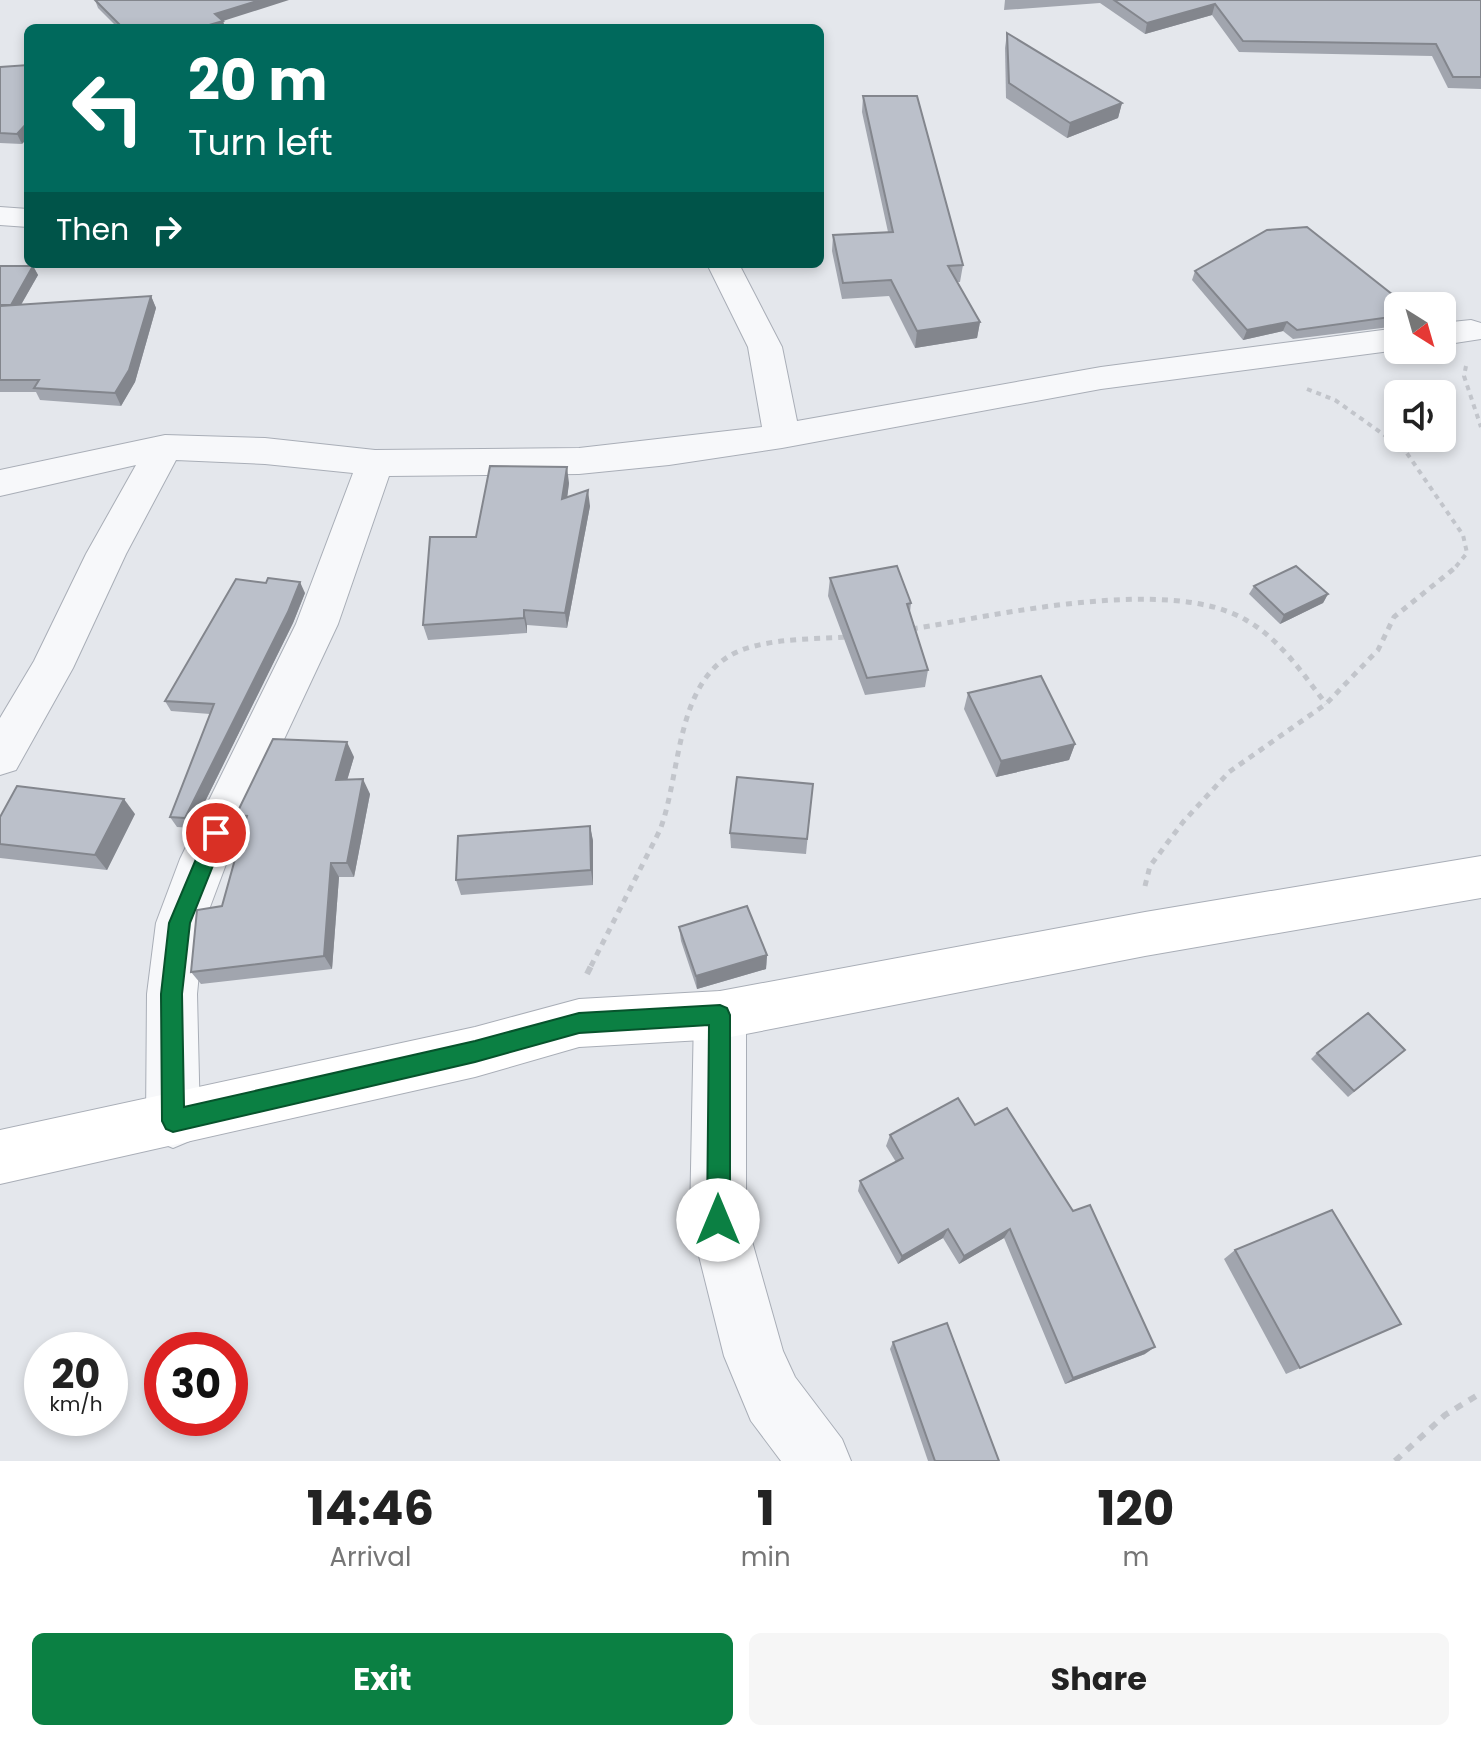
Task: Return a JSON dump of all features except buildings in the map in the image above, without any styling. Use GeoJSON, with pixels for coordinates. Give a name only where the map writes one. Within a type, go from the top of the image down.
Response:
{"type":"FeatureCollection","features":[{"type":"Feature","properties":{"kind":"street"},"geometry":{"type":"LineString","coordinates":[[0,216],[24,218]]}},
{"type":"Feature","properties":{"kind":"street"},"geometry":{"type":"LineString","coordinates":[[725,268],[765,347],[782,436]]}},
{"type":"Feature","properties":{"kind":"street"},"geometry":{"type":"LineString","coordinates":[[0,483],[165,447],[265,451],[375,463],[579,461],[782,436],[1101,378],[1384,341]]}},
{"type":"Feature","properties":{"kind":"street"},"geometry":{"type":"LineString","coordinates":[[0,757],[52,668],[106,554],[165,447]]}},
{"type":"Feature","properties":{"kind":"street"},"geometry":{"type":"LineString","coordinates":[[173,1121],[172,994],[180,923],[204,859],[317,624],[375,463]]}},
{"type":"Feature","properties":{"kind":"street"},"geometry":{"type":"LineString","coordinates":[[0,1157],[475,1052],[579,1023],[720,1015],[1145,934],[1481,877]]}},
{"type":"Feature","properties":{"kind":"street"},"geometry":{"type":"LineString","coordinates":[[720,1015],[718,1220],[754,1356],[773,1399],[820,1461]]}},
{"type":"Feature","properties":{"kind":"path"},"geometry":{"type":"LineString","coordinates":[[1145,934],[1139,909],[1150,866],[1183,822],[1229,772],[1326,704],[1378,650],[1394,617],[1462,563],[1467,553],[1463,535],[1404,449],[1335,400],[1297,385]]}},
{"type":"Feature","properties":{"kind":"path"},"geometry":{"type":"LineString","coordinates":[[897,631],[1097,602],[1181,602],[1231,612],[1259,631],[1284,652],[1326,704]]}},
{"type":"Feature","properties":{"kind":"path"},"geometry":{"type":"LineString","coordinates":[[579,1023],[574,1001],[604,936],[637,878],[667,810],[694,695],[718,662],[757,645],[851,637]]}},
{"type":"Feature","properties":{"kind":"path"},"geometry":{"type":"LineString","coordinates":[[1395,1461],[1445,1415],[1481,1393]]}},
{"type":"Feature","properties":{"kind":"route"},"geometry":{"type":"LineString","coordinates":[[216,833],[180,923],[172,994],[173,1121],[475,1052],[579,1023],[720,1015],[718,1220]]}}]}
